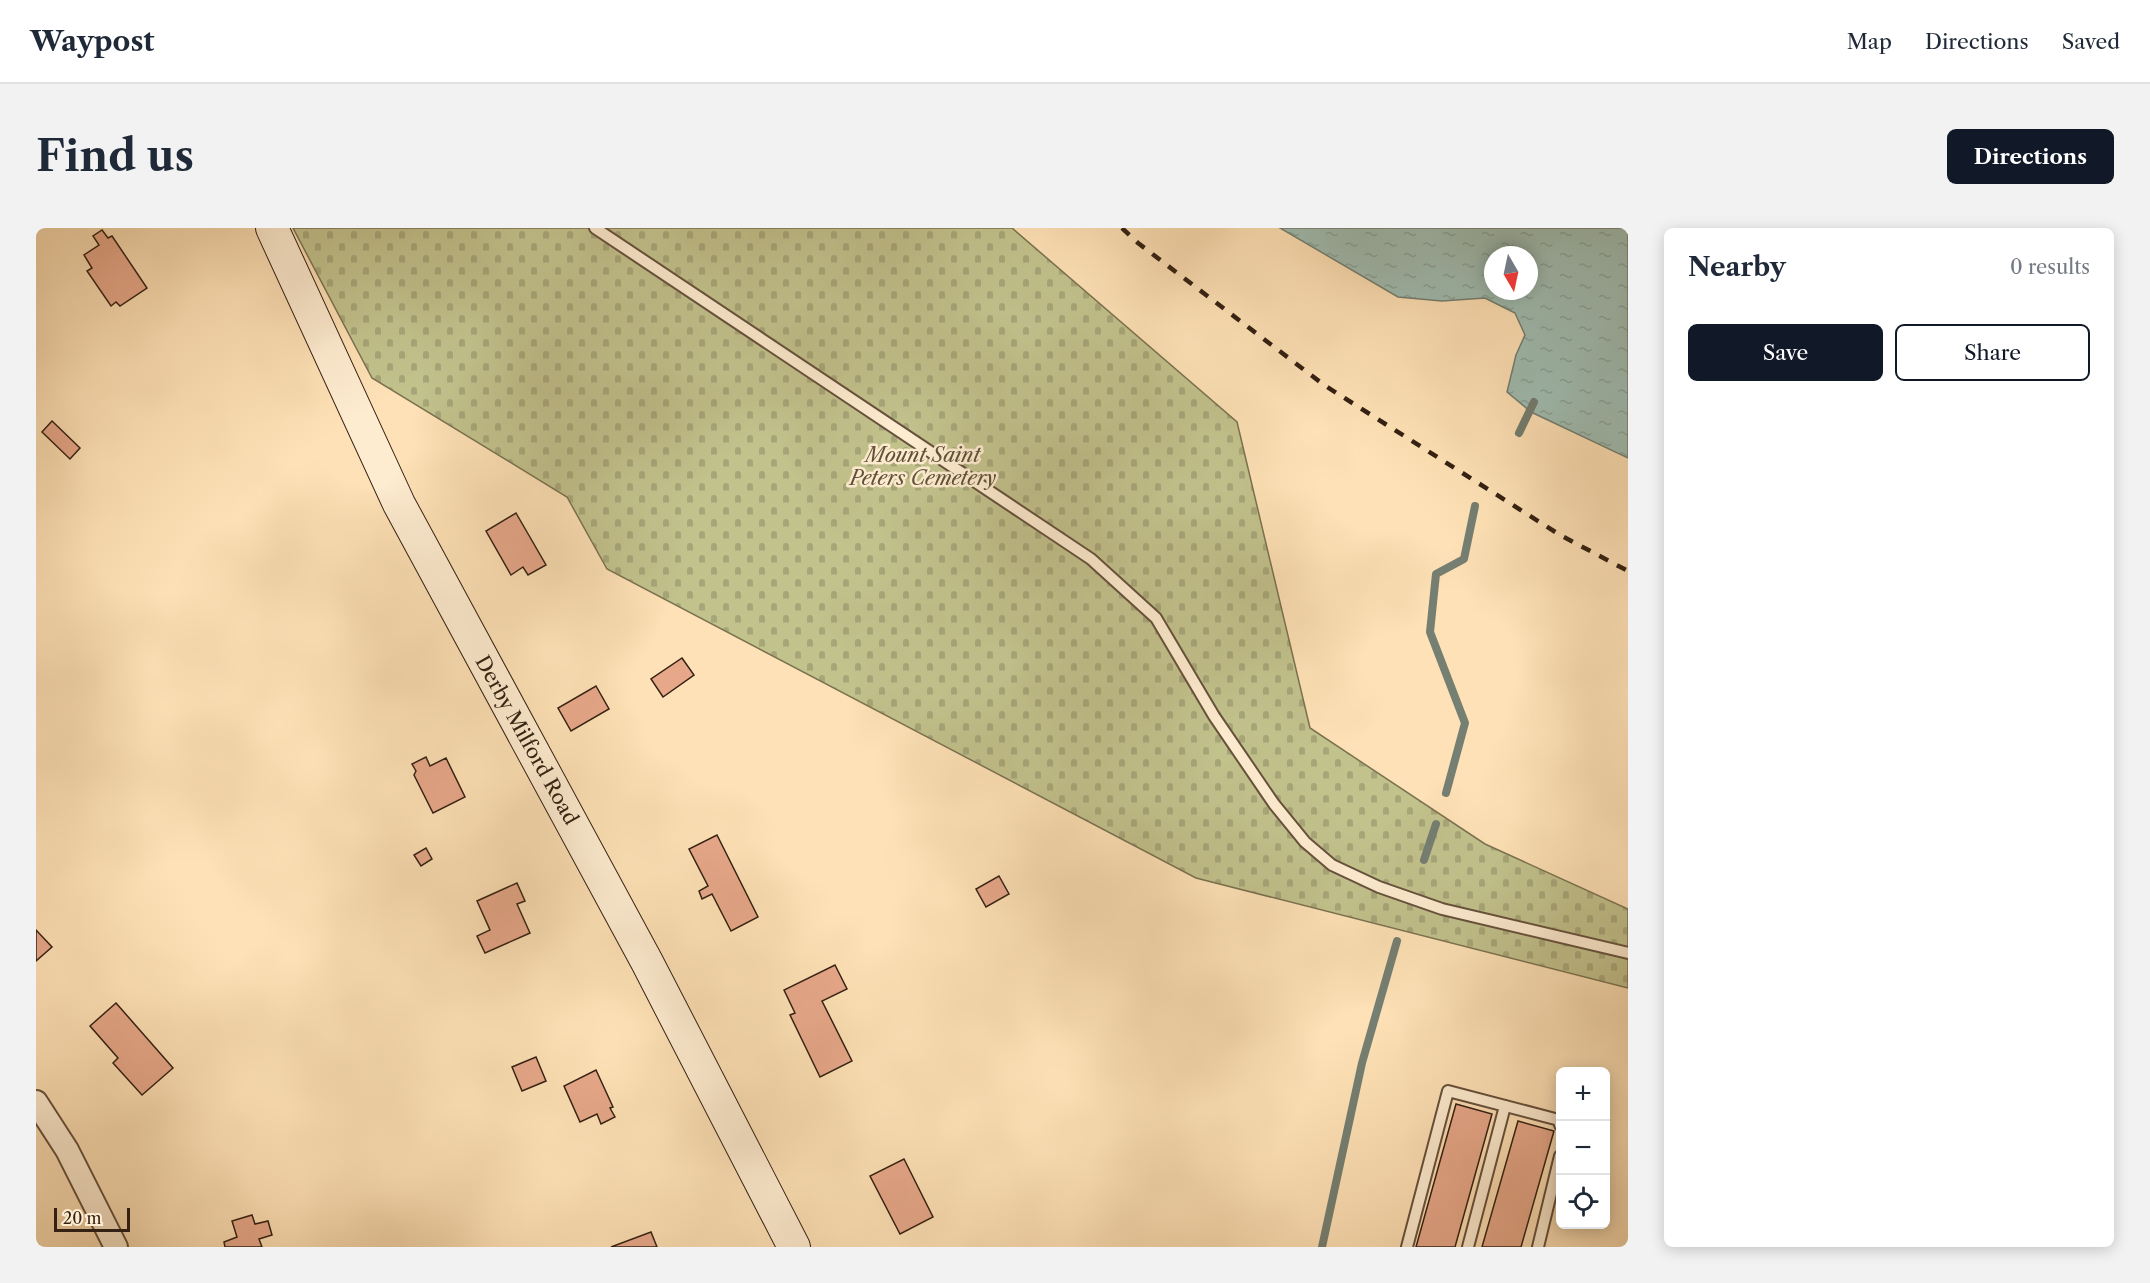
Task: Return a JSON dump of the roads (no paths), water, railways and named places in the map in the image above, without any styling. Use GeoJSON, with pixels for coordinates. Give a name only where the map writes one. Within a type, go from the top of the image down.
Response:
{"type":"FeatureCollection","features":[{"type":"Feature","properties":{"kind":"main road","name":"Derby Milford Road"},"geometry":{"type":"LineString","coordinates":[[272,228],[399,504],[647,962],[794,1247]]}},
{"type":"Feature","properties":{"kind":"street"},"geometry":{"type":"LineString","coordinates":[[36,1102],[67,1150],[116,1247]]}},
{"type":"Feature","properties":{"kind":"lane"},"geometry":{"type":"LineString","coordinates":[[595,228],[1091,559],[1156,618],[1214,716],[1274,804],[1305,842],[1332,865],[1378,887],[1442,909],[1628,953]]}},
{"type":"Feature","properties":{"kind":"lane"},"geometry":{"type":"LineString","coordinates":[[1407,1247],[1448,1091],[1559,1121]]}},
{"type":"Feature","properties":{"kind":"lane"},"geometry":{"type":"LineString","coordinates":[[1468,1247],[1505,1106]]}},
{"type":"Feature","properties":{"kind":"lane"},"geometry":{"type":"LineString","coordinates":[[1538,1247],[1556,1173]]}},
{"type":"Feature","properties":{"kind":"water"},"geometry":{"type":"Polygon","coordinates":[[[1280,228],[1628,228],[1628,458],[1531,412],[1507,392],[1516,355],[1525,335],[1515,313],[1489,300],[1538,300],[1538,246],[1484,246],[1484,298],[1442,301],[1398,297],[1280,228]]]}},
{"type":"Feature","properties":{"kind":"waterway"},"geometry":{"type":"LineString","coordinates":[[1519,433],[1534,402]]}},
{"type":"Feature","properties":{"kind":"waterway"},"geometry":{"type":"LineString","coordinates":[[1446,793],[1465,723],[1430,632],[1436,574],[1464,559],[1475,506]]}},
{"type":"Feature","properties":{"kind":"waterway"},"geometry":{"type":"LineString","coordinates":[[1424,860],[1436,824]]}},
{"type":"Feature","properties":{"kind":"waterway"},"geometry":{"type":"LineString","coordinates":[[1322,1247],[1362,1063],[1397,941]]}},
{"type":"Feature","properties":{"kind":"railway"},"geometry":{"type":"LineString","coordinates":[[1122,228],[1138,243],[1324,385],[1560,535],[1628,571]]}},
{"type":"Feature","properties":{"kind":"park label","name":"Mount Saint Peters Cemetery"},"geometry":{"type":"Point","coordinates":[923,466]}}]}
